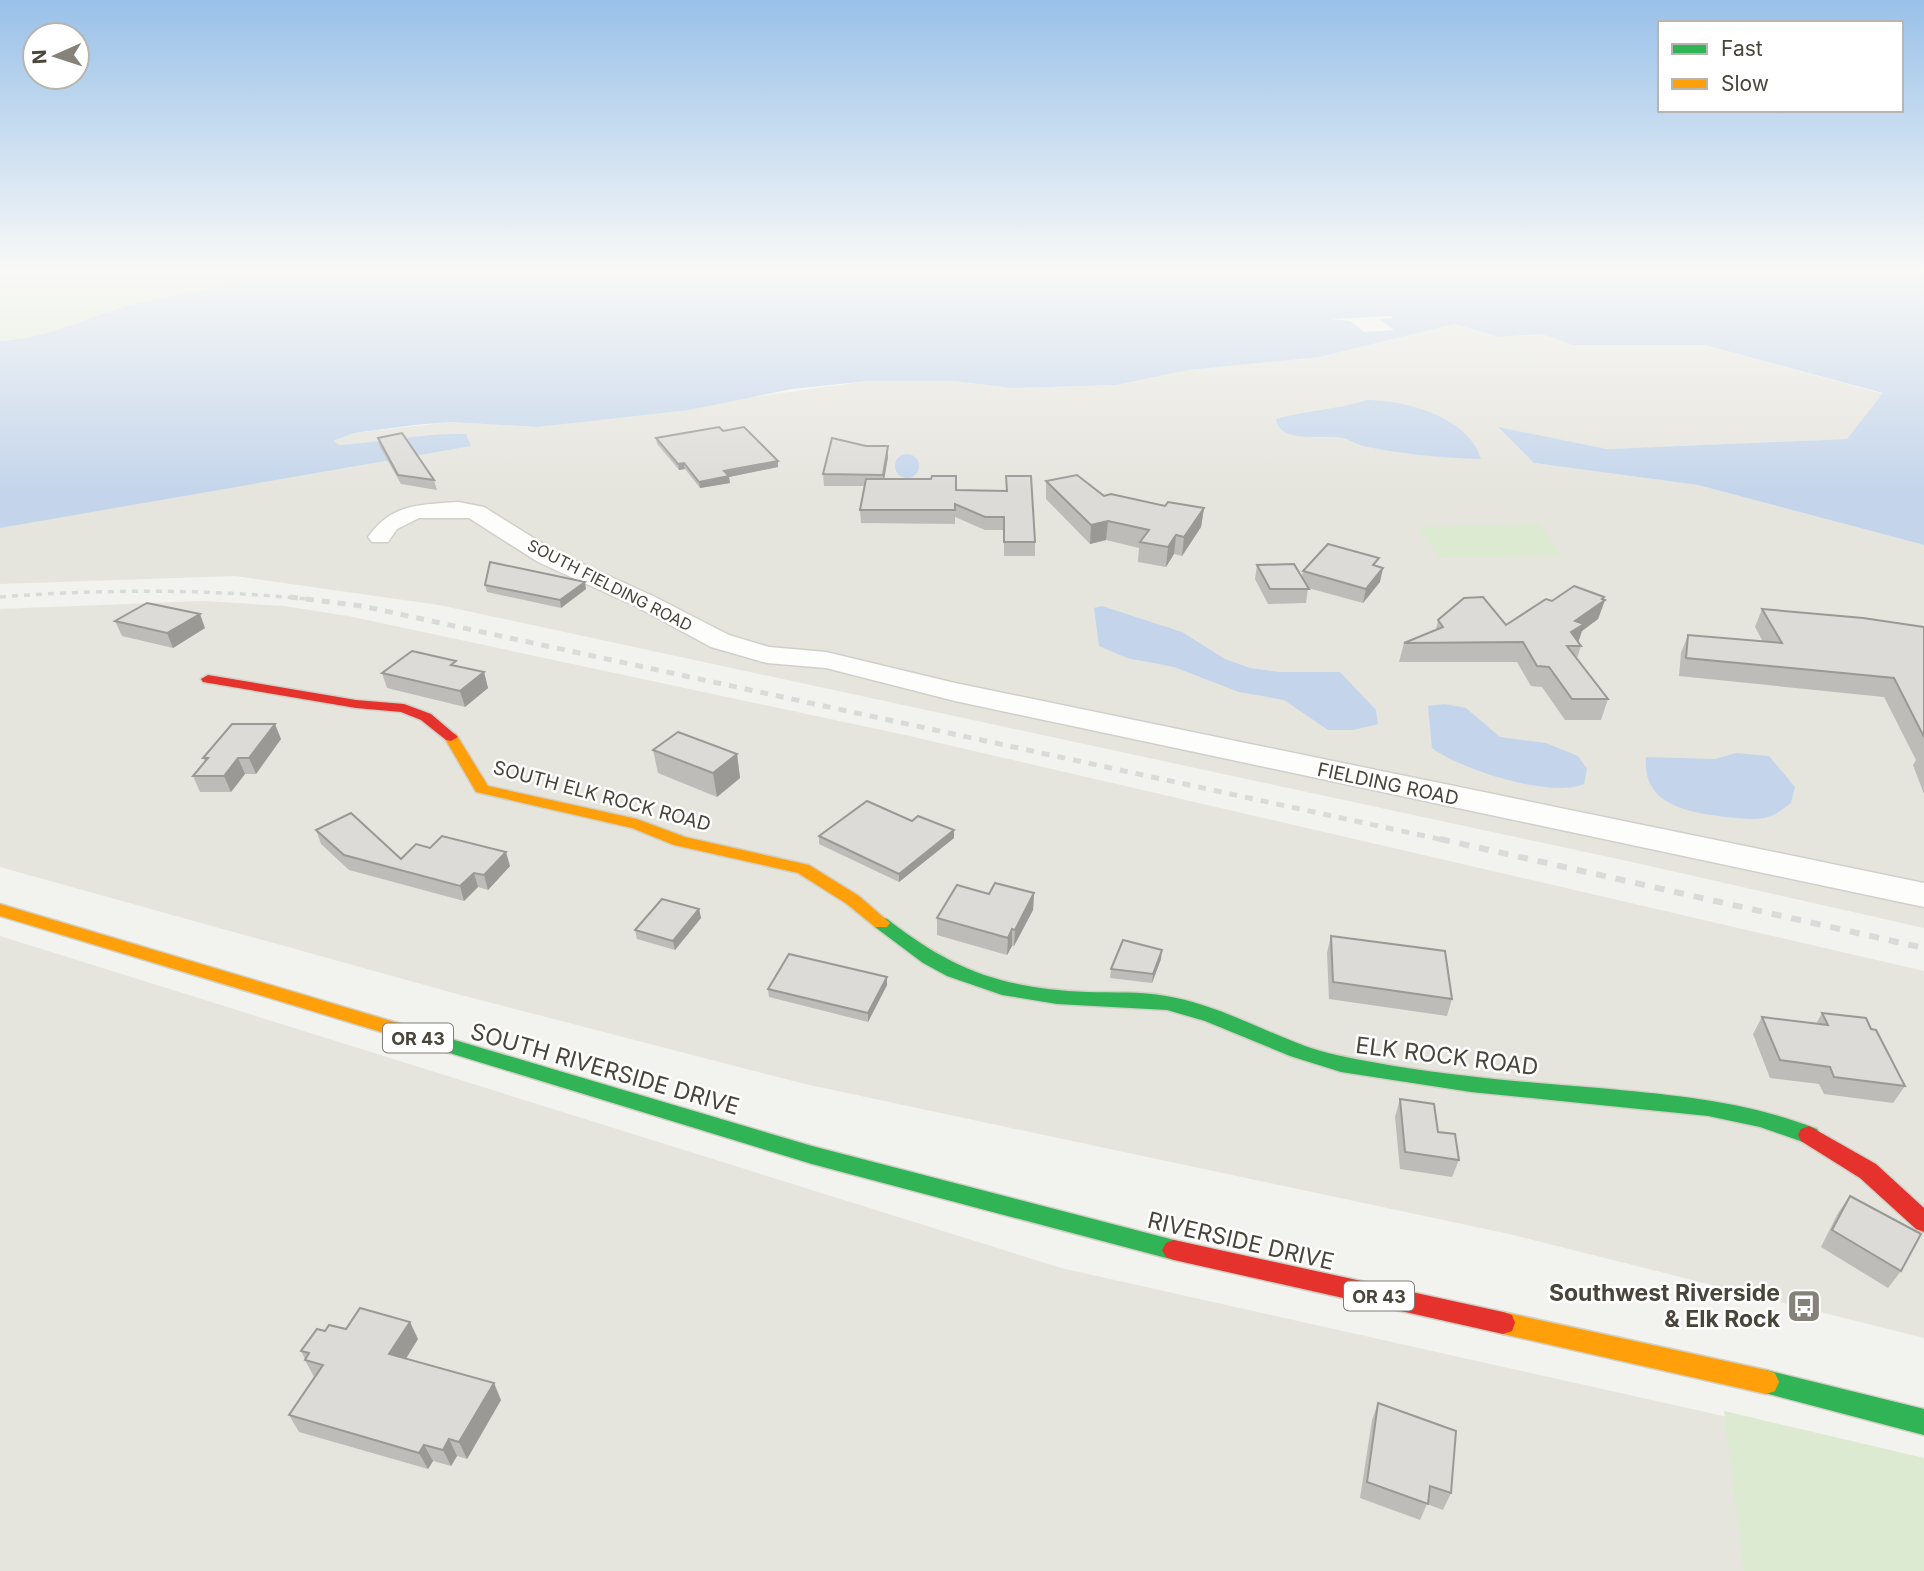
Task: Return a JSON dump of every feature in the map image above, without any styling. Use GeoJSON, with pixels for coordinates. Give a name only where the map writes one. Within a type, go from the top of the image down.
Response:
{"type":"FeatureCollection","features":[{"type":"Feature","properties":{"kind":"street","name":"SOUTH FIELDING ROAD"},"geometry":{"type":"LineString","coordinates":[[380,537],[389,524],[414,512],[458,509],[476,512],[547,556],[644,601],[720,641],[767,655],[853,666]]}},
{"type":"Feature","properties":{"kind":"street","name":"FIELDING ROAD"},"geometry":{"type":"LineString","coordinates":[[853,666],[990,699],[1924,895]]}},
{"type":"Feature","properties":{"kind":"street","name":"SOUTH ELK ROCK ROAD"},"geometry":{"type":"LineString","coordinates":[[208,679],[356,704],[404,708],[426,717],[448,733],[482,789],[637,824],[680,841],[752,855],[803,869],[845,894]]}},
{"type":"Feature","properties":{"kind":"street","name":"ELK ROCK ROAD"},"geometry":{"type":"LineString","coordinates":[[845,894],[916,953],[963,978],[996,989],[1063,998],[1167,1003],[1251,1029],[1280,1046],[1338,1064],[1414,1078],[1690,1105],[1786,1125],[1815,1138],[1868,1171],[1924,1222]]}},
{"type":"Feature","properties":{"kind":"street","name":"SOUTH RIVERSIDE DRIVE"},"geometry":{"type":"LineString","coordinates":[[0,910],[485,1059],[837,1160]]}},
{"type":"Feature","properties":{"kind":"street","name":"RIVERSIDE DRIVE"},"geometry":{"type":"LineString","coordinates":[[837,1160],[1084,1228],[1744,1377],[1924,1422]]}},
{"type":"Feature","properties":{"kind":"shaded area"},"geometry":{"type":"Polygon","coordinates":[[[1367,345],[1706,345],[1883,394],[1847,439],[1607,449],[1499,428],[1534,463],[1698,485],[1924,545],[1924,928],[1632,862],[439,605],[235,576],[0,584],[0,528],[263,480],[435,433],[392,442],[339,445],[332,441],[354,433],[451,422],[537,427],[868,381],[953,381],[1012,388],[1116,385],[1189,370],[1319,357],[1367,345]]]}},
{"type":"Feature","properties":{"kind":"shaded area"},"geometry":{"type":"Polygon","coordinates":[[[203,601],[284,606],[348,616],[905,735],[1924,971],[1924,1338],[1509,1234],[805,1084],[457,994],[0,867],[0,609],[203,601]]]}},
{"type":"Feature","properties":{"kind":"shaded area"},"geometry":{"type":"Polygon","coordinates":[[[0,936],[1061,1268],[1741,1420],[1924,1571],[0,1571],[0,936]]]}},
{"type":"Feature","properties":{"kind":"green space"},"geometry":{"type":"Polygon","coordinates":[[[1539,524],[1562,556],[1441,558],[1417,527],[1539,524]]]}},
{"type":"Feature","properties":{"kind":"green space"},"geometry":{"type":"Polygon","coordinates":[[[1724,1411],[1924,1458],[1924,1571],[1744,1571],[1724,1411]]]}},
{"type":"Feature","properties":{"kind":"water"},"geometry":{"type":"Polygon","coordinates":[[[0,345],[1367,345],[1319,357],[1189,370],[1116,385],[1012,388],[953,381],[868,381],[792,389],[689,410],[537,427],[451,422],[354,433],[333,441],[339,445],[466,434],[471,446],[0,528],[0,345]]]}},
{"type":"Feature","properties":{"kind":"water"},"geometry":{"type":"Polygon","coordinates":[[[1706,345],[1924,345],[1924,545],[1698,485],[1534,463],[1498,427],[1607,449],[1847,439],[1883,393],[1706,345]]]}},
{"type":"Feature","properties":{"kind":"water"},"geometry":{"type":"Polygon","coordinates":[[[1367,400],[1399,403],[1450,422],[1474,444],[1481,459],[1437,457],[1363,446],[1343,438],[1294,435],[1279,427],[1276,419],[1367,400]]]}},
{"type":"Feature","properties":{"kind":"water"},"geometry":{"type":"Polygon","coordinates":[[[907,454],[916,457],[919,466],[916,475],[907,478],[898,475],[895,466],[898,457],[907,454]]]}},
{"type":"Feature","properties":{"kind":"water"},"geometry":{"type":"Polygon","coordinates":[[[1102,606],[1182,632],[1225,659],[1250,668],[1280,672],[1340,672],[1376,710],[1378,724],[1353,730],[1328,730],[1284,700],[1239,692],[1174,667],[1127,658],[1099,646],[1094,608],[1102,606]]]}},
{"type":"Feature","properties":{"kind":"water"},"geometry":{"type":"Polygon","coordinates":[[[1445,704],[1466,708],[1500,737],[1546,743],[1578,756],[1587,769],[1584,784],[1569,788],[1529,785],[1484,773],[1445,756],[1432,748],[1428,706],[1445,704]]]}},
{"type":"Feature","properties":{"kind":"water"},"geometry":{"type":"Polygon","coordinates":[[[1736,753],[1769,756],[1795,787],[1791,803],[1774,815],[1758,819],[1696,812],[1659,796],[1651,786],[1647,773],[1646,757],[1715,759],[1736,753]]]}},
{"type":"Feature","properties":{"kind":"building"},"geometry":{"type":"Polygon","coordinates":[[[719,427],[723,431],[744,427],[778,461],[724,471],[729,476],[699,482],[684,463],[678,464],[656,438],[719,427]]]}},
{"type":"Feature","properties":{"kind":"building"},"geometry":{"type":"Polygon","coordinates":[[[402,433],[434,480],[398,475],[378,438],[402,433]]]}},
{"type":"Feature","properties":{"kind":"building"},"geometry":{"type":"Polygon","coordinates":[[[832,438],[866,446],[888,446],[883,475],[823,474],[832,438]]]}},
{"type":"Feature","properties":{"kind":"building"},"geometry":{"type":"Polygon","coordinates":[[[1077,475],[1104,496],[1111,494],[1165,506],[1168,502],[1204,508],[1184,537],[1176,535],[1168,547],[1140,542],[1149,530],[1108,521],[1091,525],[1046,481],[1077,475]]]}},
{"type":"Feature","properties":{"kind":"building"},"geometry":{"type":"Polygon","coordinates":[[[932,476],[956,476],[956,490],[1007,491],[1006,476],[1031,476],[1035,542],[1004,542],[1004,517],[985,517],[955,504],[955,510],[860,510],[866,479],[931,479],[932,476]]]}},
{"type":"Feature","properties":{"kind":"building"},"geometry":{"type":"Polygon","coordinates":[[[1328,544],[1379,558],[1373,565],[1383,568],[1366,589],[1303,571],[1328,544]]]}},
{"type":"Feature","properties":{"kind":"building"},"geometry":{"type":"Polygon","coordinates":[[[490,562],[585,582],[560,600],[485,585],[490,562]]]}},
{"type":"Feature","properties":{"kind":"building"},"geometry":{"type":"Polygon","coordinates":[[[1294,564],[1309,589],[1270,589],[1257,565],[1294,564]]]}},
{"type":"Feature","properties":{"kind":"building"},"geometry":{"type":"Polygon","coordinates":[[[1574,586],[1604,597],[1602,599],[1605,600],[1575,621],[1584,624],[1571,632],[1581,646],[1567,646],[1608,699],[1572,699],[1549,667],[1537,666],[1523,642],[1404,643],[1443,627],[1438,620],[1464,598],[1483,597],[1506,625],[1546,599],[1552,601],[1574,586]]]}},
{"type":"Feature","properties":{"kind":"building"},"geometry":{"type":"Polygon","coordinates":[[[147,603],[200,614],[167,633],[115,621],[147,603]]]}},
{"type":"Feature","properties":{"kind":"building"},"geometry":{"type":"Polygon","coordinates":[[[1762,609],[1863,618],[1924,627],[1924,737],[1894,678],[1686,658],[1688,635],[1782,643],[1762,609]]]}},
{"type":"Feature","properties":{"kind":"building"},"geometry":{"type":"Polygon","coordinates":[[[412,651],[456,661],[451,665],[484,672],[460,691],[382,673],[412,651]]]}},
{"type":"Feature","properties":{"kind":"building"},"geometry":{"type":"Polygon","coordinates":[[[232,724],[275,724],[249,758],[238,758],[224,776],[193,776],[208,758],[203,758],[232,724]]]}},
{"type":"Feature","properties":{"kind":"building"},"geometry":{"type":"Polygon","coordinates":[[[678,732],[737,754],[713,773],[653,750],[678,732]]]}},
{"type":"Feature","properties":{"kind":"building"},"geometry":{"type":"Polygon","coordinates":[[[867,801],[912,821],[918,816],[954,830],[899,874],[819,836],[867,801]]]}},
{"type":"Feature","properties":{"kind":"building"},"geometry":{"type":"Polygon","coordinates":[[[351,813],[401,859],[416,844],[430,848],[442,836],[506,852],[484,875],[474,873],[460,886],[344,855],[316,830],[351,813]]]}},
{"type":"Feature","properties":{"kind":"building"},"geometry":{"type":"Polygon","coordinates":[[[995,883],[1034,893],[1008,938],[937,918],[957,885],[989,894],[995,883]]]}},
{"type":"Feature","properties":{"kind":"building"},"geometry":{"type":"Polygon","coordinates":[[[662,899],[699,909],[673,941],[635,930],[662,899]]]}},
{"type":"Feature","properties":{"kind":"building"},"geometry":{"type":"Polygon","coordinates":[[[1331,936],[1445,951],[1452,999],[1333,982],[1331,936]]]}},
{"type":"Feature","properties":{"kind":"building"},"geometry":{"type":"Polygon","coordinates":[[[1123,940],[1162,950],[1153,974],[1111,969],[1123,940]]]}},
{"type":"Feature","properties":{"kind":"building"},"geometry":{"type":"Polygon","coordinates":[[[789,954],[887,977],[868,1013],[768,989],[789,954]]]}},
{"type":"Feature","properties":{"kind":"building"},"geometry":{"type":"Polygon","coordinates":[[[1822,1013],[1866,1018],[1871,1029],[1876,1030],[1905,1086],[1834,1077],[1830,1067],[1780,1060],[1762,1017],[1828,1025],[1822,1013]]]}},
{"type":"Feature","properties":{"kind":"building"},"geometry":{"type":"Polygon","coordinates":[[[1400,1099],[1434,1104],[1438,1132],[1455,1134],[1459,1160],[1405,1152],[1400,1099]]]}},
{"type":"Feature","properties":{"kind":"building"},"geometry":{"type":"Polygon","coordinates":[[[1850,1196],[1921,1234],[1901,1271],[1832,1230],[1850,1196]]]}},
{"type":"Feature","properties":{"kind":"building"},"geometry":{"type":"Polygon","coordinates":[[[360,1308],[410,1322],[389,1354],[494,1383],[459,1442],[449,1439],[443,1450],[424,1445],[419,1453],[289,1415],[323,1365],[305,1360],[309,1353],[301,1351],[317,1329],[325,1331],[329,1325],[346,1329],[360,1308]]]}},
{"type":"Feature","properties":{"kind":"building"},"geometry":{"type":"Polygon","coordinates":[[[1378,1403],[1456,1431],[1451,1493],[1430,1486],[1428,1504],[1367,1482],[1378,1403]]]}},
{"type":"Feature","properties":{"kind":"railway"},"geometry":{"type":"LineString","coordinates":[[0,597],[154,591],[303,599]]}},
{"type":"Feature","properties":{"kind":"railway"},"geometry":{"type":"LineString","coordinates":[[290,597],[303,599]]}},
{"type":"Feature","properties":{"kind":"railway"},"geometry":{"type":"LineString","coordinates":[[303,599],[308,599]]}},
{"type":"Feature","properties":{"kind":"railway"},"geometry":{"type":"LineString","coordinates":[[303,599],[362,606],[1448,841]]}},
{"type":"Feature","properties":{"kind":"railway"},"geometry":{"type":"LineString","coordinates":[[1440,839],[1924,948]]}},
{"type":"Feature","properties":{"kind":"traffic: fast"},"geometry":{"type":"LineString","coordinates":[[881,923],[906,943],[953,971],[977,981],[1028,994],[1167,1003],[1212,1015],[1297,1051],[1341,1064],[1471,1084],[1708,1108],[1760,1118],[1809,1135]]}},
{"type":"Feature","properties":{"kind":"traffic: fast"},"geometry":{"type":"LineString","coordinates":[[411,1034],[812,1155],[1174,1250]]}},
{"type":"Feature","properties":{"kind":"traffic: fast"},"geometry":{"type":"LineString","coordinates":[[1766,1382],[1924,1422]]}},
{"type":"Feature","properties":{"kind":"traffic: slow"},"geometry":{"type":"LineString","coordinates":[[451,737],[482,789],[637,824],[680,841],[803,869],[853,900],[881,923]]}},
{"type":"Feature","properties":{"kind":"traffic: slow"},"geometry":{"type":"LineString","coordinates":[[0,910],[411,1034]]}},
{"type":"Feature","properties":{"kind":"traffic: slow"},"geometry":{"type":"LineString","coordinates":[[1503,1323],[1766,1382]]}},
{"type":"Feature","properties":{"kind":"traffic: jam"},"geometry":{"type":"LineString","coordinates":[[208,679],[356,704],[404,708],[426,717],[451,737]]}},
{"type":"Feature","properties":{"kind":"traffic: jam"},"geometry":{"type":"LineString","coordinates":[[1809,1135],[1868,1171],[1924,1222]]}},
{"type":"Feature","properties":{"kind":"traffic: jam"},"geometry":{"type":"LineString","coordinates":[[1174,1250],[1503,1323]]}},
{"type":"Feature","properties":{"kind":"place","name":"Southwest Riverside & Elk Rock"},"geometry":{"type":"Point","coordinates":[1804,1306]}}]}
